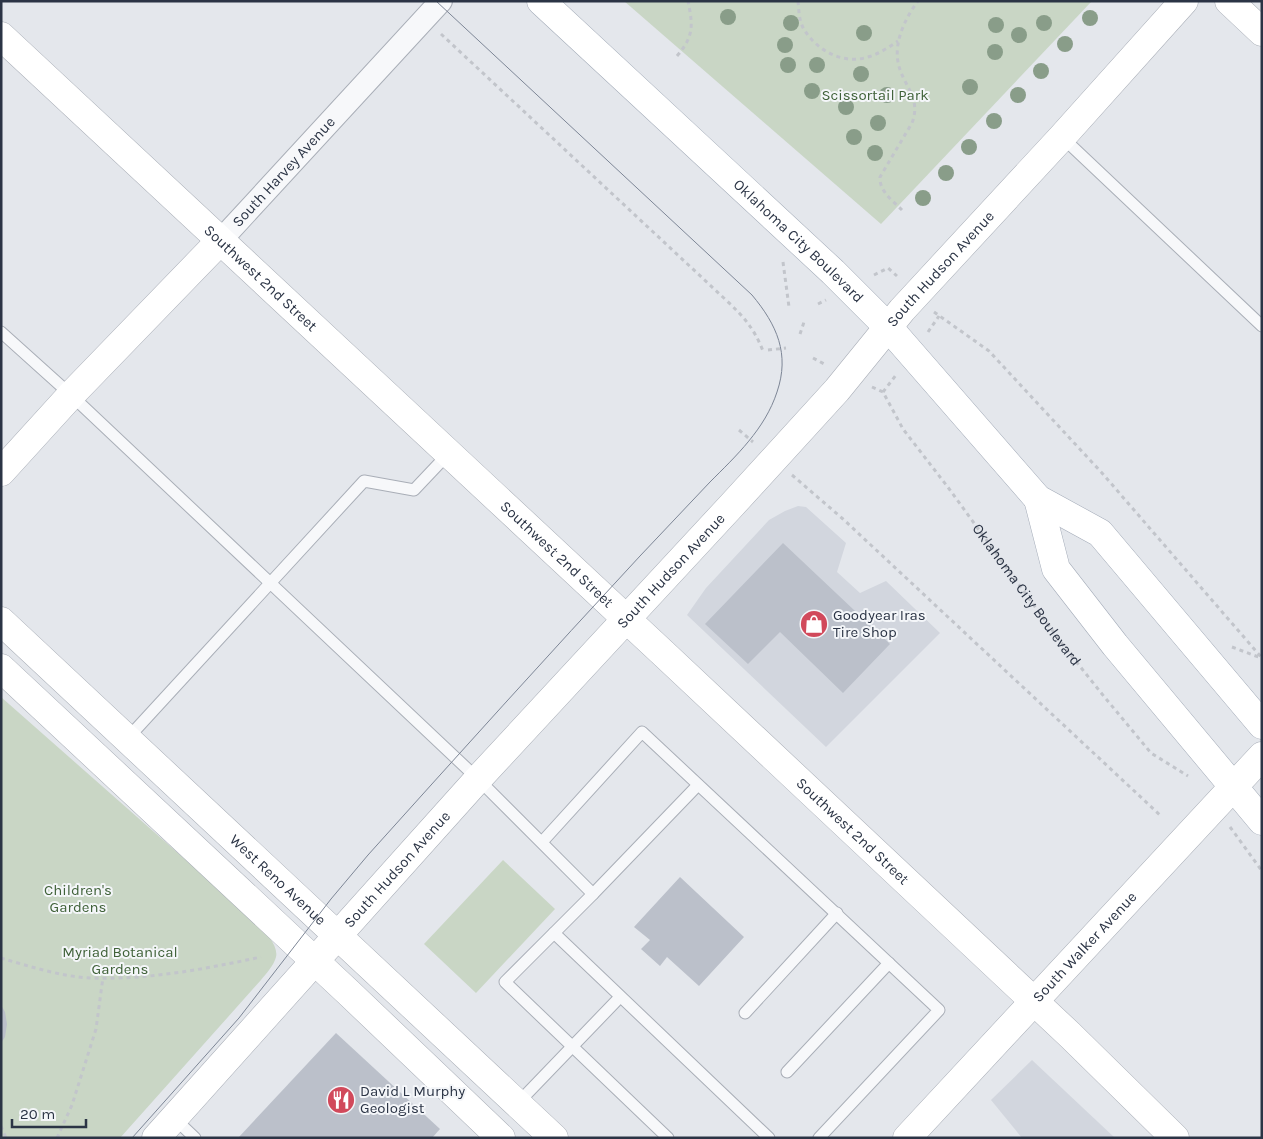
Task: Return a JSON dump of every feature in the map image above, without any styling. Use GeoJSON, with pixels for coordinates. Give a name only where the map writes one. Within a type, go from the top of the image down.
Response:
{"type":"FeatureCollection","features":[{"type":"Feature","properties":{"kind":"main road","name":"Oklahoma City Boulevard"},"geometry":{"type":"LineString","coordinates":[[541,1],[833,272],[889,328],[1038,499],[1100,533],[1262,725]]}},
{"type":"Feature","properties":{"kind":"main road","name":"South Hudson Avenue"},"geometry":{"type":"LineString","coordinates":[[156,1138],[478,779],[837,390],[902,310],[1062,137],[1184,1]]}},
{"type":"Feature","properties":{"kind":"main road"},"geometry":{"type":"LineString","coordinates":[[1229,1],[1262,32]]}},
{"type":"Feature","properties":{"kind":"main road","name":"Southwest 2nd Street"},"geometry":{"type":"LineString","coordinates":[[1,36],[626,618],[1034,1001],[1175,1138]]}},
{"type":"Feature","properties":{"kind":"main road","name":"South Harvey Avenue"},"geometry":{"type":"LineString","coordinates":[[1,472],[71,395],[220,241]]}},
{"type":"Feature","properties":{"kind":"main road","name":"Oklahoma City Boulevard"},"geometry":{"type":"LineString","coordinates":[[1038,499],[1056,569],[1115,645],[1262,821]]}},
{"type":"Feature","properties":{"kind":"main road","name":"West Reno Avenue"},"geometry":{"type":"LineString","coordinates":[[1,621],[554,1138]]}},
{"type":"Feature","properties":{"kind":"main road"},"geometry":{"type":"LineString","coordinates":[[1,668],[315,961],[501,1138]]}},
{"type":"Feature","properties":{"kind":"main road","name":"South Walker Avenue"},"geometry":{"type":"LineString","coordinates":[[908,1138],[1262,756]]}},
{"type":"Feature","properties":{"kind":"street","name":"South Harvey Avenue"},"geometry":{"type":"LineString","coordinates":[[220,241],[440,1]]}},
{"type":"Feature","properties":{"kind":"lane"},"geometry":{"type":"LineString","coordinates":[[1062,137],[1262,326]]}},
{"type":"Feature","properties":{"kind":"lane"},"geometry":{"type":"LineString","coordinates":[[1,332],[71,395],[478,779],[593,894]]}},
{"type":"Feature","properties":{"kind":"lane"},"geometry":{"type":"LineString","coordinates":[[127,739],[364,481],[414,490],[449,453]]}},
{"type":"Feature","properties":{"kind":"lane"},"geometry":{"type":"LineString","coordinates":[[542,842],[642,732],[939,1010],[819,1138]]}},
{"type":"Feature","properties":{"kind":"lane"},"geometry":{"type":"LineString","coordinates":[[668,1138],[505,982],[698,785]]}},
{"type":"Feature","properties":{"kind":"lane"},"geometry":{"type":"LineString","coordinates":[[745,1013],[837,913]]}},
{"type":"Feature","properties":{"kind":"lane"},"geometry":{"type":"LineString","coordinates":[[554,932],[769,1138]]}},
{"type":"Feature","properties":{"kind":"lane"},"geometry":{"type":"LineString","coordinates":[[787,1072],[889,963]]}},
{"type":"Feature","properties":{"kind":"lane"},"geometry":{"type":"LineString","coordinates":[[517,1104],[620,997]]}},
{"type":"Feature","properties":{"kind":"lane"},"geometry":{"type":"LineString","coordinates":[[174,1118],[195,1138]]}},
{"type":"Feature","properties":{"kind":"path"},"geometry":{"type":"LineString","coordinates":[[677,56],[686,46],[691,35],[692,25],[688,1]]}},
{"type":"Feature","properties":{"kind":"path"},"geometry":{"type":"LineString","coordinates":[[798,1],[799,16],[804,30],[823,50],[837,56],[853,60],[868,58],[899,40]]}},
{"type":"Feature","properties":{"kind":"path"},"geometry":{"type":"LineString","coordinates":[[902,210],[886,194],[880,182],[880,177],[915,115],[916,106],[898,63],[896,47],[918,1]]}},
{"type":"Feature","properties":{"kind":"path"},"geometry":{"type":"LineString","coordinates":[[424,19],[743,316],[756,333],[763,351]]}},
{"type":"Feature","properties":{"kind":"path"},"geometry":{"type":"LineString","coordinates":[[786,285],[789,307]]}},
{"type":"Feature","properties":{"kind":"path"},"geometry":{"type":"LineString","coordinates":[[939,316],[996,358],[1102,473],[1262,658]]}},
{"type":"Feature","properties":{"kind":"path"},"geometry":{"type":"LineString","coordinates":[[800,334],[804,322]]}},
{"type":"Feature","properties":{"kind":"path"},"geometry":{"type":"LineString","coordinates":[[768,350],[786,348]]}},
{"type":"Feature","properties":{"kind":"path","name":"Oklahoma City Boulevard"},"geometry":{"type":"LineString","coordinates":[[883,392],[903,429],[1069,652],[1151,753],[1192,778]]}},
{"type":"Feature","properties":{"kind":"path"},"geometry":{"type":"LineString","coordinates":[[797,480],[843,519],[1161,816]]}},
{"type":"Feature","properties":{"kind":"path"},"geometry":{"type":"LineString","coordinates":[[1225,644],[1262,658]]}},
{"type":"Feature","properties":{"kind":"path"},"geometry":{"type":"LineString","coordinates":[[1238,838],[1262,871]]}},
{"type":"Feature","properties":{"kind":"path"},"geometry":{"type":"LineString","coordinates":[[1,958],[36,969],[89,978],[199,970],[261,957]]}},
{"type":"Feature","properties":{"kind":"path"},"geometry":{"type":"LineString","coordinates":[[58,1138],[72,1105],[96,1029],[103,977]]}},
{"type":"Feature","properties":{"kind":"path"},"geometry":{"type":"LineString","coordinates":[[1,1126],[6,1138]]}},
{"type":"Feature","properties":{"kind":"shaded area","name":"Goodyear Iras Tire Shop"},"geometry":{"type":"Polygon","coordinates":[[[798,506],[806,507],[846,543],[837,572],[860,593],[886,581],[940,633],[826,747],[687,615],[706,588],[769,520],[798,506]]]}},
{"type":"Feature","properties":{"kind":"shaded area"},"geometry":{"type":"Polygon","coordinates":[[[1032,1060],[1115,1138],[1022,1138],[991,1100],[1032,1060]]]}},
{"type":"Feature","properties":{"kind":"green space","name":"Scissortail Park"},"geometry":{"type":"Polygon","coordinates":[[[624,1],[1092,1],[881,224],[624,1]]]}},
{"type":"Feature","properties":{"kind":"green space","name":"Myriad Botanical Gardens"},"geometry":{"type":"Polygon","coordinates":[[[1,697],[249,916],[269,936],[276,950],[275,960],[263,978],[120,1138],[1,1138],[1,697]]]}},
{"type":"Feature","properties":{"kind":"green space"},"geometry":{"type":"Polygon","coordinates":[[[503,860],[555,909],[476,993],[424,944],[503,860]]]}},
{"type":"Feature","properties":{"kind":"building"},"geometry":{"type":"Polygon","coordinates":[[[783,543],[890,644],[843,693],[780,632],[748,664],[705,624],[783,543]]]}},
{"type":"Feature","properties":{"kind":"building"},"geometry":{"type":"Polygon","coordinates":[[[680,877],[744,937],[699,986],[667,957],[660,966],[641,949],[650,940],[634,927],[680,877]]]}},
{"type":"Feature","properties":{"kind":"building"},"geometry":{"type":"Polygon","coordinates":[[[1,1005],[5,1012],[7,1024],[5,1037],[1,1043],[1,1005]]]}},
{"type":"Feature","properties":{"kind":"building","name":"David L Murphy Geologist"},"geometry":{"type":"Polygon","coordinates":[[[336,1033],[440,1129],[432,1138],[238,1138],[336,1033]]]}},
{"type":"Feature","properties":{"kind":"tram line"},"geometry":{"type":"LineString","coordinates":[[132,1138],[239,1018],[331,899],[368,855],[657,537],[749,441],[772,405],[781,378],[782,365],[779,340],[768,317],[752,295],[436,1]]}},
{"type":"Feature","properties":{"kind":"place","name":"Goodyear Iras Tire Shop"},"geometry":{"type":"Point","coordinates":[814,624]}},
{"type":"Feature","properties":{"kind":"place","name":"David L Murphy Geologist"},"geometry":{"type":"Point","coordinates":[341,1100]}},
{"type":"Feature","properties":{"kind":"park label","name":"Children's Gardens"},"geometry":{"type":"Point","coordinates":[78,898]}}]}
